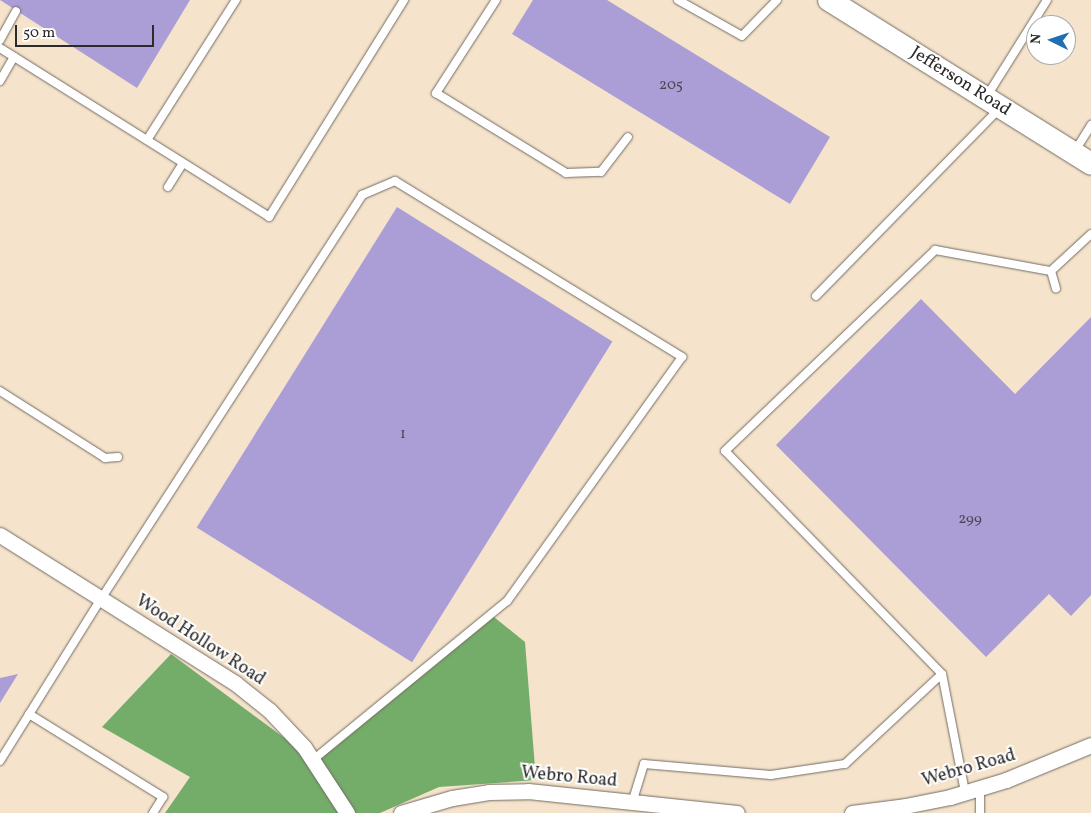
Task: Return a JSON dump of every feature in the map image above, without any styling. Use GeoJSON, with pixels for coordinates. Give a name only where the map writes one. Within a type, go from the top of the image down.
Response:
{"type":"FeatureCollection","features":[{"type":"Feature","properties":{"kind":"main road","name":"Jefferson Road"},"geometry":{"type":"LineString","coordinates":[[829,0],[1082,158]]}},
{"type":"Feature","properties":{"kind":"street","name":"Wood Hollow Road"},"geometry":{"type":"LineString","coordinates":[[0,536],[235,682],[269,710],[304,747],[346,813]]}},
{"type":"Feature","properties":{"kind":"street","name":"Webro Road"},"geometry":{"type":"LineString","coordinates":[[852,813],[923,808],[1063,758],[1091,745]]}},
{"type":"Feature","properties":{"kind":"street","name":"Webro Road"},"geometry":{"type":"LineString","coordinates":[[401,813],[452,798],[490,792],[528,791],[737,813]]}},
{"type":"Feature","properties":{"kind":"lane"},"geometry":{"type":"LineString","coordinates":[[146,140],[236,0]]}},
{"type":"Feature","properties":{"kind":"lane"},"geometry":{"type":"LineString","coordinates":[[0,48],[269,217],[404,0]]}},
{"type":"Feature","properties":{"kind":"lane"},"geometry":{"type":"LineString","coordinates":[[496,0],[436,93],[566,173],[601,172],[628,137]]}},
{"type":"Feature","properties":{"kind":"lane"},"geometry":{"type":"LineString","coordinates":[[678,0],[742,36],[777,0]]}},
{"type":"Feature","properties":{"kind":"lane"},"geometry":{"type":"LineString","coordinates":[[816,296],[993,102],[1047,0]]}},
{"type":"Feature","properties":{"kind":"lane"},"geometry":{"type":"LineString","coordinates":[[0,40],[16,11]]}},
{"type":"Feature","properties":{"kind":"lane"},"geometry":{"type":"LineString","coordinates":[[0,81],[14,57]]}},
{"type":"Feature","properties":{"kind":"lane"},"geometry":{"type":"LineString","coordinates":[[1082,158],[1091,125]]}},
{"type":"Feature","properties":{"kind":"lane"},"geometry":{"type":"LineString","coordinates":[[168,187],[183,163]]}},
{"type":"Feature","properties":{"kind":"lane"},"geometry":{"type":"LineString","coordinates":[[0,761],[101,599],[362,195],[395,181],[682,357],[506,601],[313,760]]}},
{"type":"Feature","properties":{"kind":"lane"},"geometry":{"type":"LineString","coordinates":[[1051,271],[1091,234]]}},
{"type":"Feature","properties":{"kind":"lane"},"geometry":{"type":"LineString","coordinates":[[980,813],[942,674],[725,451],[935,250],[1051,271]]}},
{"type":"Feature","properties":{"kind":"lane"},"geometry":{"type":"LineString","coordinates":[[1051,271],[1056,288]]}},
{"type":"Feature","properties":{"kind":"lane"},"geometry":{"type":"LineString","coordinates":[[0,391],[105,458],[118,457]]}},
{"type":"Feature","properties":{"kind":"lane"},"geometry":{"type":"LineString","coordinates":[[632,803],[644,764],[771,775],[845,764],[942,674]]}},
{"type":"Feature","properties":{"kind":"lane"},"geometry":{"type":"LineString","coordinates":[[29,714],[163,798],[153,813]]}},
{"type":"Feature","properties":{"kind":"green space"},"geometry":{"type":"Polygon","coordinates":[[[494,617],[525,642],[536,780],[439,787],[380,813],[165,813],[190,777],[102,727],[171,654],[317,762],[494,617]]]}},
{"type":"Feature","properties":{"kind":"building"},"geometry":{"type":"Polygon","coordinates":[[[0,0],[190,0],[137,88],[0,0]]]}},
{"type":"Feature","properties":{"kind":"building"},"geometry":{"type":"Polygon","coordinates":[[[533,0],[607,0],[830,137],[790,204],[512,34],[533,0]]]}},
{"type":"Feature","properties":{"kind":"building"},"geometry":{"type":"Polygon","coordinates":[[[397,207],[612,342],[412,662],[197,528],[397,207]]]}},
{"type":"Feature","properties":{"kind":"building"},"geometry":{"type":"Polygon","coordinates":[[[921,299],[1015,394],[1091,317],[1091,595],[1071,616],[1049,594],[986,657],[776,445],[921,299]]]}},
{"type":"Feature","properties":{"kind":"building"},"geometry":{"type":"Polygon","coordinates":[[[18,674],[0,703],[0,678],[18,674]]]}}]}
